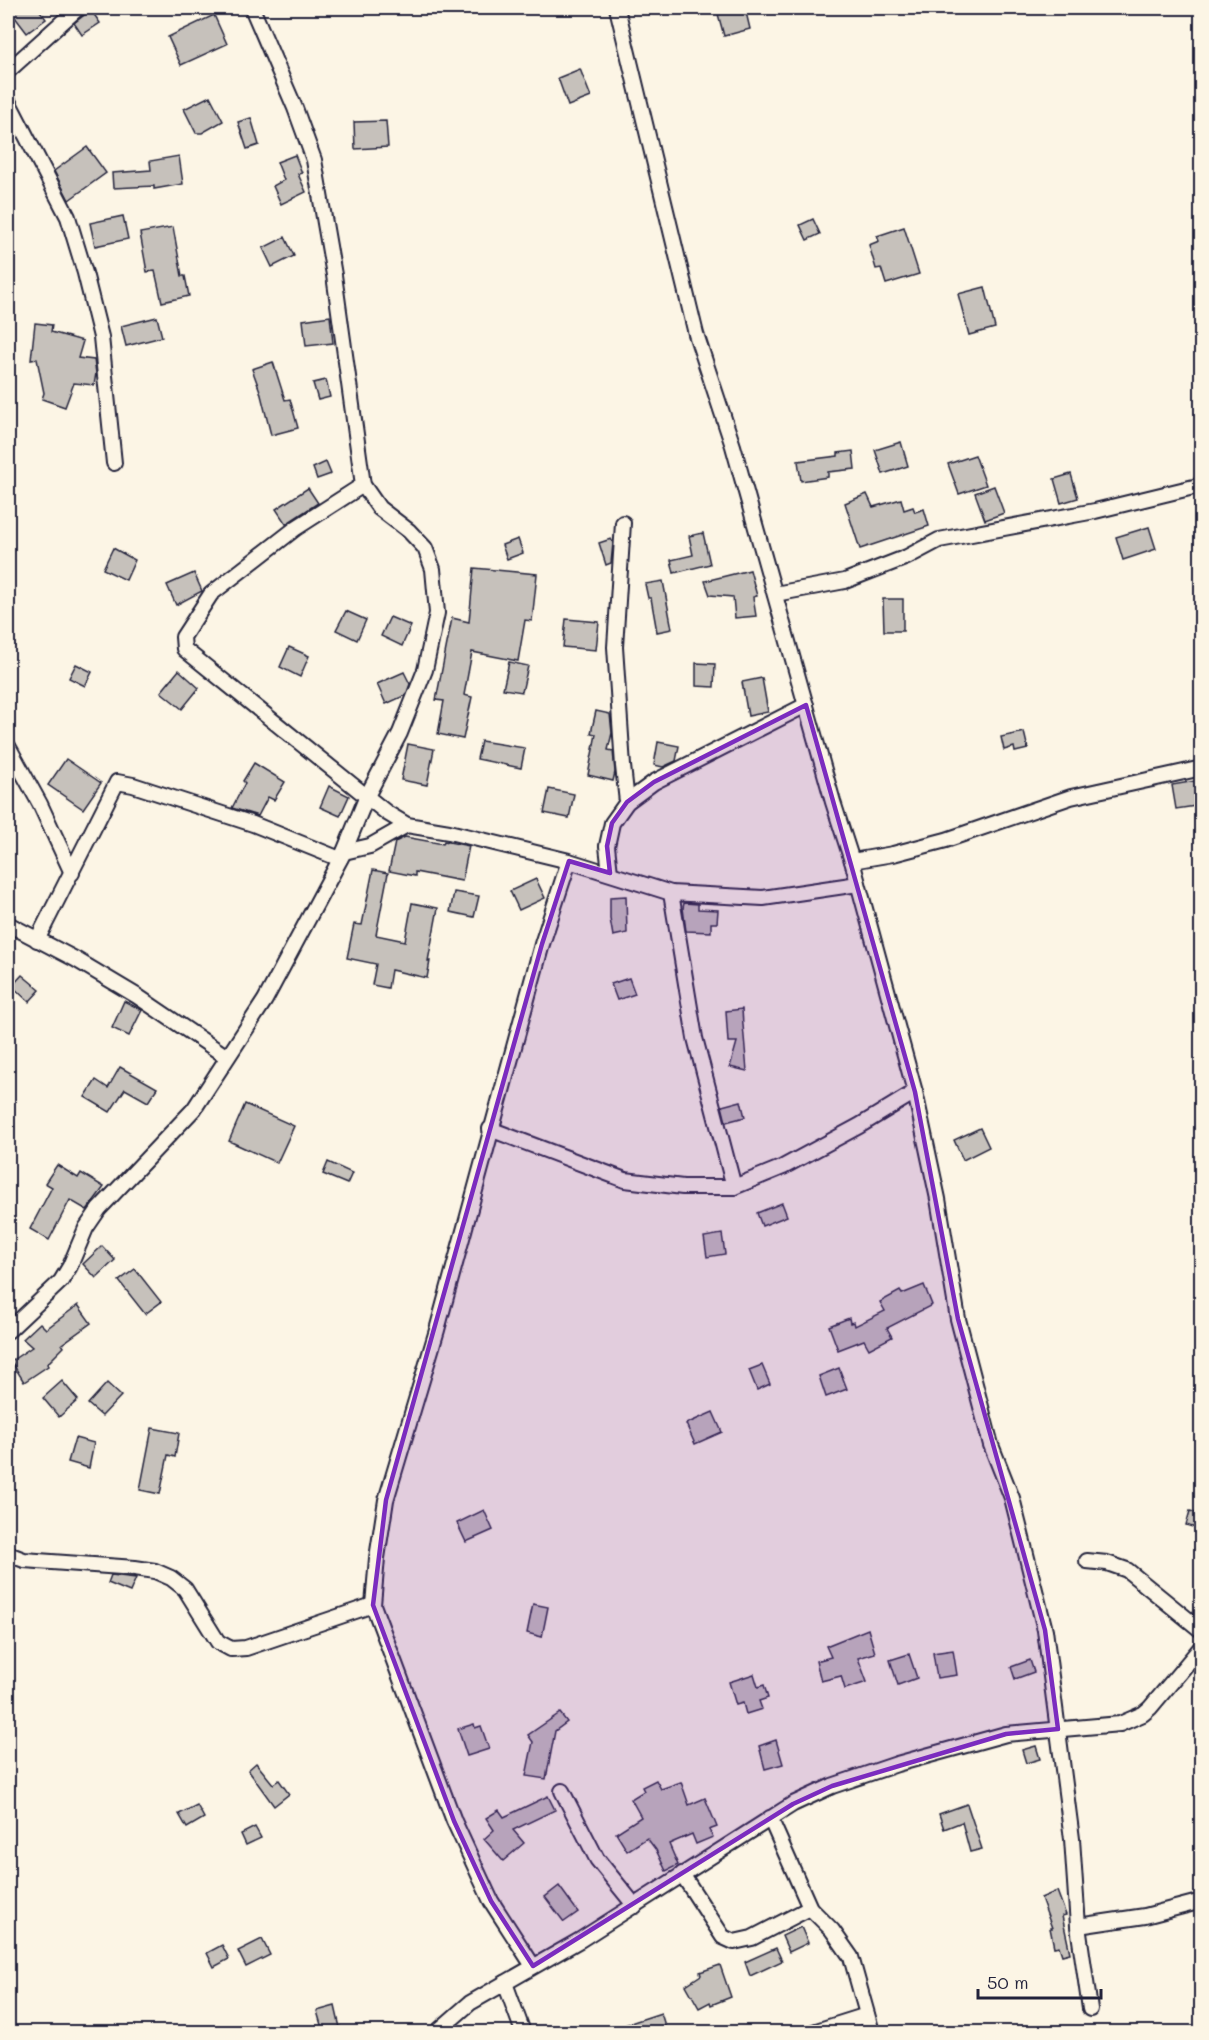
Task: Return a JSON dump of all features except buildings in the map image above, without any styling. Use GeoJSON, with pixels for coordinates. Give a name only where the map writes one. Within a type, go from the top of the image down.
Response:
{"type":"FeatureCollection","features":[{"type":"Feature","properties":{"kind":"street"},"geometry":{"type":"LineString","coordinates":[[8,71],[78,8]]}},
{"type":"Feature","properties":{"kind":"street"},"geometry":{"type":"LineString","coordinates":[[8,1331],[61,1281],[86,1228],[99,1209],[194,1109],[265,1000],[342,856],[367,796],[400,733],[424,670],[437,613],[434,569],[425,548],[409,531],[380,508],[363,485],[334,275],[314,160],[295,108],[252,8]]}},
{"type":"Feature","properties":{"kind":"street"},"geometry":{"type":"LineString","coordinates":[[618,8],[696,334],[733,446],[833,802],[852,861],[915,1092],[938,1199],[958,1319],[991,1445],[1012,1498],[1045,1630],[1072,1839],[1078,1926],[1090,2009]]}},
{"type":"Feature","properties":{"kind":"street"},"geometry":{"type":"LineString","coordinates":[[8,101],[68,217],[85,273],[100,337],[114,463]]}},
{"type":"Feature","properties":{"kind":"street"},"geometry":{"type":"LineString","coordinates":[[363,485],[296,528],[211,594],[183,637],[184,649],[387,813],[407,825],[449,832],[569,861],[671,893],[764,898],[858,884]]}},
{"type":"Feature","properties":{"kind":"street"},"geometry":{"type":"LineString","coordinates":[[775,594],[846,581],[907,557],[939,540],[1095,511],[1202,485]]}},
{"type":"Feature","properties":{"kind":"street"},"geometry":{"type":"LineString","coordinates":[[623,523],[615,647],[627,802]]}},
{"type":"Feature","properties":{"kind":"street"},"geometry":{"type":"LineString","coordinates":[[610,873],[608,846],[612,824],[627,802],[654,782],[806,705]]}},
{"type":"Feature","properties":{"kind":"street"},"geometry":{"type":"LineString","coordinates":[[8,746],[40,804],[72,873]]}},
{"type":"Feature","properties":{"kind":"street"},"geometry":{"type":"LineString","coordinates":[[852,861],[893,854],[946,840],[1071,797],[1202,768]]}},
{"type":"Feature","properties":{"kind":"street"},"geometry":{"type":"LineString","coordinates":[[37,940],[115,785],[121,782],[253,824],[342,856],[370,846],[407,825]]}},
{"type":"Feature","properties":{"kind":"street"},"geometry":{"type":"LineString","coordinates":[[533,1966],[491,1901],[454,1821],[373,1605],[377,1558],[386,1500],[436,1330],[542,944],[569,861]]}},
{"type":"Feature","properties":{"kind":"street"},"geometry":{"type":"LineString","coordinates":[[671,893],[695,1038],[734,1187]]}},
{"type":"Feature","properties":{"kind":"street"},"geometry":{"type":"LineString","coordinates":[[8,924],[75,959],[136,996],[227,1057]]}},
{"type":"Feature","properties":{"kind":"street"},"geometry":{"type":"LineString","coordinates":[[490,1129],[625,1180],[683,1187],[734,1187],[783,1167],[859,1126],[915,1092]]}},
{"type":"Feature","properties":{"kind":"street"},"geometry":{"type":"LineString","coordinates":[[8,1554],[24,1560],[135,1568],[154,1571],[171,1578],[185,1589],[218,1642],[231,1649],[246,1648],[373,1605]]}},
{"type":"Feature","properties":{"kind":"street"},"geometry":{"type":"LineString","coordinates":[[1087,1561],[1107,1563],[1127,1570],[1202,1631]]}},
{"type":"Feature","properties":{"kind":"street"},"geometry":{"type":"LineString","coordinates":[[437,2032],[470,2002],[580,1940],[793,1804],[832,1786],[897,1764],[1006,1734],[1120,1724],[1143,1714],[1150,1708],[1202,1646]]}},
{"type":"Feature","properties":{"kind":"street"},"geometry":{"type":"LineString","coordinates":[[562,1791],[597,1859],[635,1906]]}},
{"type":"Feature","properties":{"kind":"street"},"geometry":{"type":"LineString","coordinates":[[770,1818],[810,1908],[832,1930],[851,1957],[872,2032]]}},
{"type":"Feature","properties":{"kind":"street"},"geometry":{"type":"LineString","coordinates":[[682,1874],[723,1937],[734,1942],[752,1938],[810,1908]]}},
{"type":"Feature","properties":{"kind":"street"},"geometry":{"type":"LineString","coordinates":[[1078,1926],[1145,1916],[1202,1901]]}},
{"type":"Feature","properties":{"kind":"street"},"geometry":{"type":"LineString","coordinates":[[505,1983],[523,2032]]}},
{"type":"Feature","properties":{"kind":"street"},"geometry":{"type":"LineString","coordinates":[[813,2032],[867,2015]]}},
{"type":"Feature","properties":{"kind":"highlighted area"},"geometry":{"type":"Polygon","coordinates":[[[806,705],[915,1092],[958,1319],[1045,1630],[1058,1729],[1006,1734],[832,1786],[793,1804],[533,1966],[491,1901],[454,1821],[373,1605],[386,1500],[542,944],[569,861],[610,873],[607,846],[612,823],[627,802],[654,782],[806,705]]]}}]}
